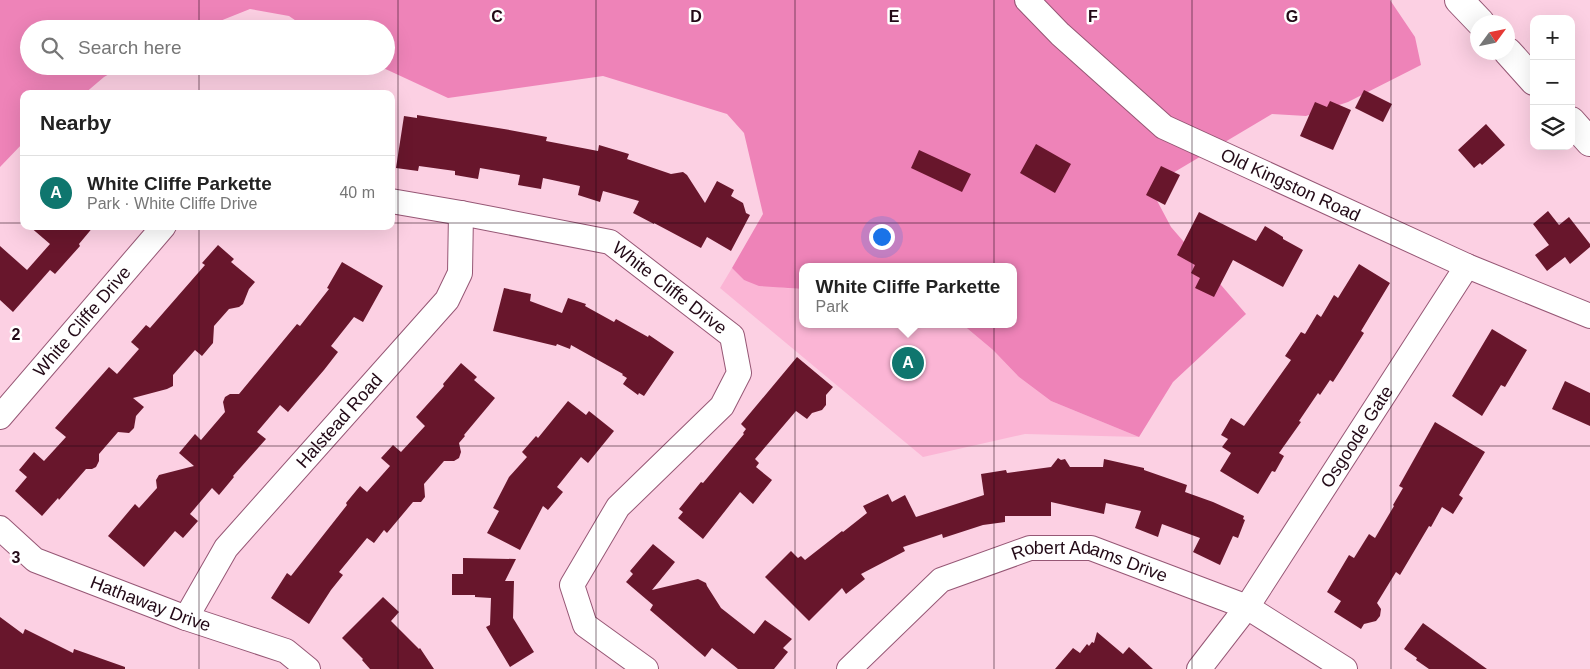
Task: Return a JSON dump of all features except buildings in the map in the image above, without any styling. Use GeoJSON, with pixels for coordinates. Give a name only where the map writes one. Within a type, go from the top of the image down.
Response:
{"type":"FeatureCollection","features":[{"type":"Feature","properties":{"kind":"main road"},"geometry":{"type":"LineString","coordinates":[[1460,0],[1474,15]]}},
{"type":"Feature","properties":{"kind":"main road"},"geometry":{"type":"LineString","coordinates":[[1515,60],[1530,77]]}},
{"type":"Feature","properties":{"kind":"main road"},"geometry":{"type":"LineString","coordinates":[[1575,126],[1590,142]]}},
{"type":"Feature","properties":{"kind":"street","name":"Old Kingston Road"},"geometry":{"type":"LineString","coordinates":[[1028,0],[1060,34],[1164,127],[1467,266],[1590,316]]}},
{"type":"Feature","properties":{"kind":"street","name":"White Cliffe Drive"},"geometry":{"type":"LineString","coordinates":[[395,202],[610,242],[732,336],[739,373],[722,406],[618,507],[572,584],[585,625],[646,669]]}},
{"type":"Feature","properties":{"kind":"street","name":"Halstead Road"},"geometry":{"type":"LineString","coordinates":[[186,618],[226,548],[447,300],[460,273],[461,213]]}},
{"type":"Feature","properties":{"kind":"street","name":"White Cliffe Drive"},"geometry":{"type":"LineString","coordinates":[[0,417],[161,230]]}},
{"type":"Feature","properties":{"kind":"street","name":"Osgoode Gate"},"geometry":{"type":"LineString","coordinates":[[1199,669],[1247,607],[1467,266]]}},
{"type":"Feature","properties":{"kind":"street","name":"Hathaway Drive"},"geometry":{"type":"LineString","coordinates":[[0,528],[35,560],[186,618],[286,651],[308,669]]}},
{"type":"Feature","properties":{"kind":"street","name":"Robert Adams Drive"},"geometry":{"type":"LineString","coordinates":[[850,669],[941,580],[1030,548],[1091,548],[1247,607],[1345,669]]}},
{"type":"Feature","properties":{"kind":"shaded area"},"geometry":{"type":"Polygon","coordinates":[[[0,0],[1390,0],[1415,37],[1421,65],[1348,102],[1306,116],[1272,114],[1156,183],[1153,193],[1171,227],[1246,314],[1173,382],[1139,437],[1051,401],[1019,377],[993,350],[967,328],[1017,328],[1017,263],[799,263],[799,289],[759,286],[744,280],[732,268],[763,214],[744,133],[727,114],[603,76],[448,98],[395,73],[395,20],[295,20],[289,16],[250,9],[222,20],[20,20],[20,75],[107,75],[89,90],[20,90],[20,146],[0,167],[0,0]]]}},
{"type":"Feature","properties":{"kind":"shaded area"},"geometry":{"type":"Polygon","coordinates":[[[732,268],[744,280],[784,288],[799,289],[799,328],[967,328],[993,350],[1019,377],[1051,401],[1139,437],[1025,434],[923,457],[720,288],[732,268]]]}},
{"type":"Feature","properties":{"kind":"place","name":"White Cliffe Parkette"},"geometry":{"type":"Point","coordinates":[908,363]}}]}
